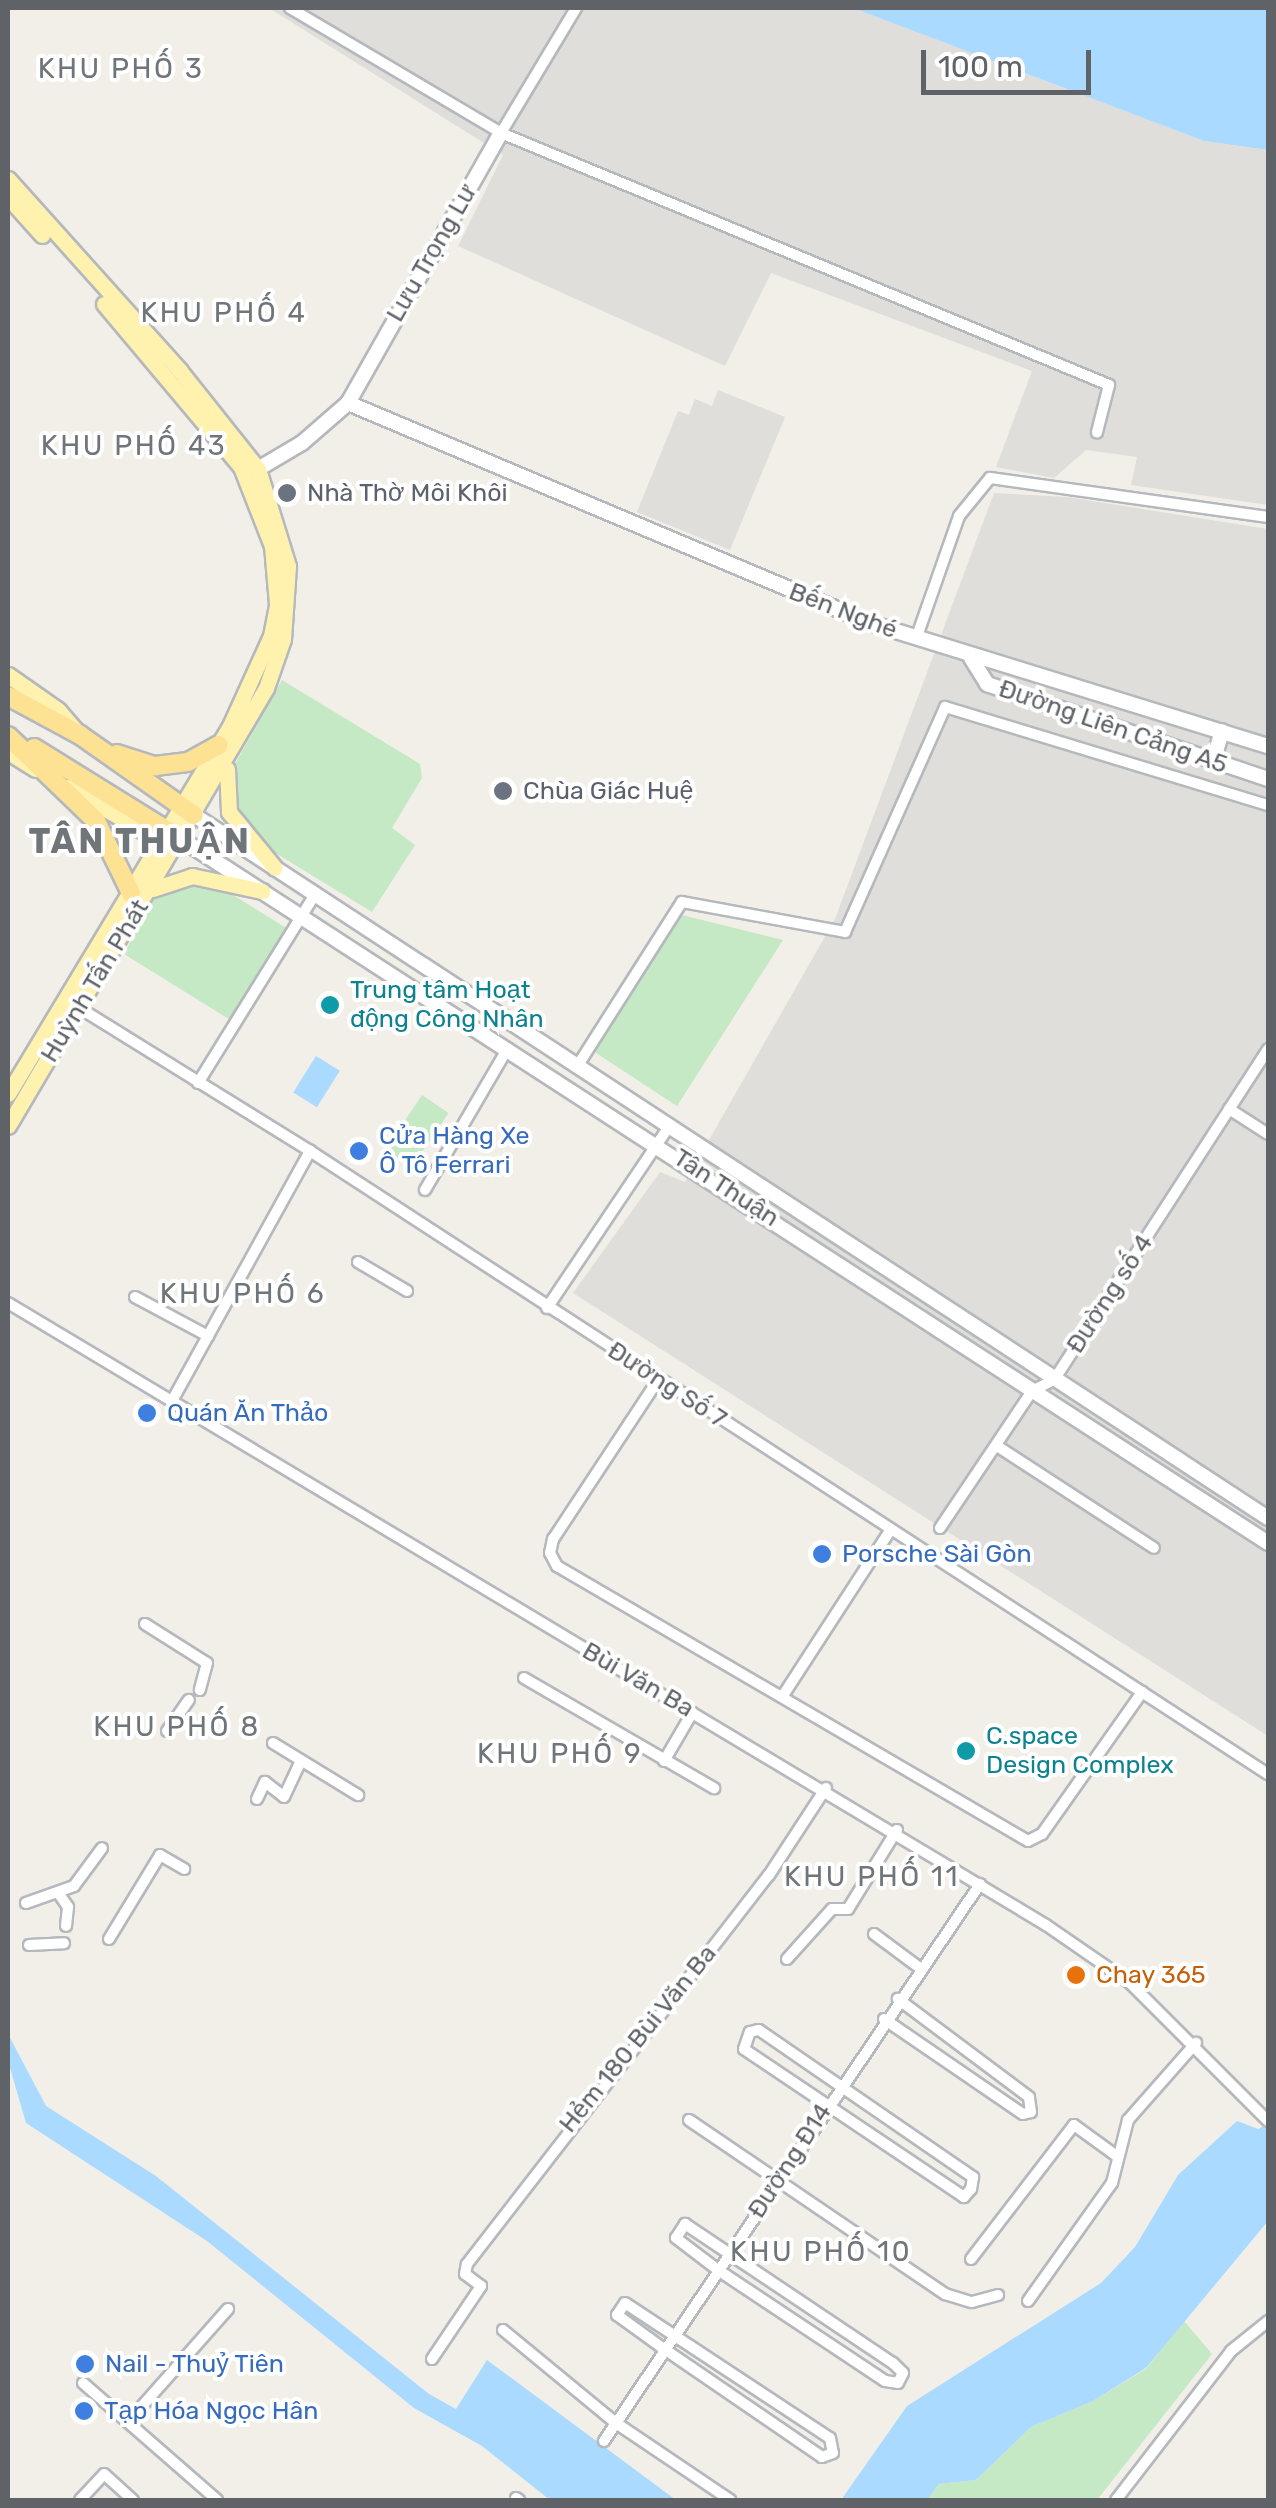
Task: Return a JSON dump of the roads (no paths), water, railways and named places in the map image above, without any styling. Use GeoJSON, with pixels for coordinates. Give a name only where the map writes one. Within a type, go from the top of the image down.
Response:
{"type":"FeatureCollection","features":[{"type":"Feature","properties":{"kind":"highway"},"geometry":{"type":"LineString","coordinates":[[8,696],[80,735],[187,810]]}},
{"type":"Feature","properties":{"kind":"highway"},"geometry":{"type":"LineString","coordinates":[[8,734],[63,784],[106,834],[140,892]]}},
{"type":"Feature","properties":{"kind":"highway"},"geometry":{"type":"LineString","coordinates":[[8,734],[169,836]]}},
{"type":"Feature","properties":{"kind":"highway"},"geometry":{"type":"LineString","coordinates":[[98,748],[154,766],[224,753]]}},
{"type":"Feature","properties":{"kind":"main road","name":"Huỳnh Tấn Phát"},"geometry":{"type":"LineString","coordinates":[[8,180],[39,225]]}},
{"type":"Feature","properties":{"kind":"main road","name":"Huỳnh Tấn Phát"},"geometry":{"type":"LineString","coordinates":[[8,197],[39,225],[226,438],[251,472],[272,546],[276,604],[253,681],[224,753],[169,836],[140,892],[71,1003],[8,1094]]}},
{"type":"Feature","properties":{"kind":"main road"},"geometry":{"type":"LineString","coordinates":[[8,675],[58,710],[80,735]]}},
{"type":"Feature","properties":{"kind":"main road"},"geometry":{"type":"LineString","coordinates":[[8,752],[169,836]]}},
{"type":"Feature","properties":{"kind":"main road"},"geometry":{"type":"LineString","coordinates":[[224,753],[229,812],[275,868]]}},
{"type":"Feature","properties":{"kind":"main road"},"geometry":{"type":"LineString","coordinates":[[140,892],[192,876],[262,891]]}},
{"type":"Feature","properties":{"kind":"main road","name":"Huỳnh Tấn Phát"},"geometry":{"type":"LineString","coordinates":[[8,1126],[71,1003]]}},
{"type":"Feature","properties":{"kind":"street"},"geometry":{"type":"LineString","coordinates":[[290,8],[501,133],[1109,385],[1097,432]]}},
{"type":"Feature","properties":{"kind":"street","name":"Lưu Trọng Lư"},"geometry":{"type":"LineString","coordinates":[[251,472],[302,444],[348,403],[576,8]]}},
{"type":"Feature","properties":{"kind":"street","name":"Bến Nghé"},"geometry":{"type":"LineString","coordinates":[[348,403],[648,534],[916,639],[960,516],[990,478],[1268,517]]}},
{"type":"Feature","properties":{"kind":"street","name":"Đường Liên Cảng A5"},"geometry":{"type":"LineString","coordinates":[[916,639],[971,658],[984,654],[1268,746]]}},
{"type":"Feature","properties":{"kind":"street","name":"Đường Liên Cảng A5"},"geometry":{"type":"LineString","coordinates":[[971,658],[988,684],[1268,778]]}},
{"type":"Feature","properties":{"kind":"street"},"geometry":{"type":"LineString","coordinates":[[578,1065],[682,902],[845,932],[945,707],[1268,805]]}},
{"type":"Feature","properties":{"kind":"street"},"geometry":{"type":"LineString","coordinates":[[1213,762],[1222,731]]}},
{"type":"Feature","properties":{"kind":"street","name":"Tân Thuận"},"geometry":{"type":"LineString","coordinates":[[187,810],[1268,1518]]}},
{"type":"Feature","properties":{"kind":"street","name":"Tân Thuận"},"geometry":{"type":"LineString","coordinates":[[169,836],[302,916],[658,1144],[1268,1543]]}},
{"type":"Feature","properties":{"kind":"street"},"geometry":{"type":"LineString","coordinates":[[198,1083],[315,894]]}},
{"type":"Feature","properties":{"kind":"street","name":"Đường Số 7"},"geometry":{"type":"LineString","coordinates":[[71,1003],[310,1150],[547,1308],[1268,1774]]}},
{"type":"Feature","properties":{"kind":"street"},"geometry":{"type":"LineString","coordinates":[[425,1190],[508,1048]]}},
{"type":"Feature","properties":{"kind":"street","name":"Đường số 4"},"geometry":{"type":"LineString","coordinates":[[1032,1391],[1054,1380],[1268,1049]]}},
{"type":"Feature","properties":{"kind":"street"},"geometry":{"type":"LineString","coordinates":[[582,1096],[595,1076]]}},
{"type":"Feature","properties":{"kind":"street"},"geometry":{"type":"LineString","coordinates":[[1229,1109],[1268,1134]]}},
{"type":"Feature","properties":{"kind":"street"},"geometry":{"type":"LineString","coordinates":[[547,1308],[670,1125]]}},
{"type":"Feature","properties":{"kind":"street"},"geometry":{"type":"LineString","coordinates":[[172,1401],[310,1150]]}},
{"type":"Feature","properties":{"kind":"street"},"geometry":{"type":"LineString","coordinates":[[358,1262],[406,1291]]}},
{"type":"Feature","properties":{"kind":"street"},"geometry":{"type":"LineString","coordinates":[[134,1297],[208,1336]]}},
{"type":"Feature","properties":{"kind":"street","name":"Bùi Văn Ba"},"geometry":{"type":"LineString","coordinates":[[8,1303],[692,1712],[897,1830],[1130,1983],[1196,2043],[1268,2121]]}},
{"type":"Feature","properties":{"kind":"street"},"geometry":{"type":"LineString","coordinates":[[658,1380],[550,1553],[557,1566],[1034,1840],[1142,1692]]}},
{"type":"Feature","properties":{"kind":"street"},"geometry":{"type":"LineString","coordinates":[[940,1528],[1032,1391]]}},
{"type":"Feature","properties":{"kind":"street"},"geometry":{"type":"LineString","coordinates":[[996,1446],[1154,1548]]}},
{"type":"Feature","properties":{"kind":"street"},"geometry":{"type":"LineString","coordinates":[[1200,1498],[1211,1480]]}},
{"type":"Feature","properties":{"kind":"street"},"geometry":{"type":"LineString","coordinates":[[782,1697],[891,1529]]}},
{"type":"Feature","properties":{"kind":"street"},"geometry":{"type":"LineString","coordinates":[[145,1624],[207,1663],[200,1690]]}},
{"type":"Feature","properties":{"kind":"street"},"geometry":{"type":"LineString","coordinates":[[524,1678],[714,1788]]}},
{"type":"Feature","properties":{"kind":"street"},"geometry":{"type":"LineString","coordinates":[[167,1732],[188,1700]]}},
{"type":"Feature","properties":{"kind":"street"},"geometry":{"type":"LineString","coordinates":[[664,1761],[692,1712]]}},
{"type":"Feature","properties":{"kind":"street"},"geometry":{"type":"LineString","coordinates":[[273,1743],[358,1795]]}},
{"type":"Feature","properties":{"kind":"street"},"geometry":{"type":"LineString","coordinates":[[257,1799],[265,1782],[284,1797],[300,1762]]}},
{"type":"Feature","properties":{"kind":"street","name":"Hẻm 180 Bùi Văn Ba"},"geometry":{"type":"LineString","coordinates":[[432,2359],[481,2285],[465,2274],[467,2264],[769,1875],[826,1788]]}},
{"type":"Feature","properties":{"kind":"street"},"geometry":{"type":"LineString","coordinates":[[787,1959],[832,1909],[848,1909],[897,1830]]}},
{"type":"Feature","properties":{"kind":"street"},"geometry":{"type":"LineString","coordinates":[[26,1903],[74,1886],[102,1848]]}},
{"type":"Feature","properties":{"kind":"street"},"geometry":{"type":"LineString","coordinates":[[109,1940],[160,1855],[184,1869]]}},
{"type":"Feature","properties":{"kind":"street","name":"Đường Đ14"},"geometry":{"type":"LineString","coordinates":[[604,2441],[884,2019],[980,1884]]}},
{"type":"Feature","properties":{"kind":"street"},"geometry":{"type":"LineString","coordinates":[[59,1894],[68,1907],[66,1926]]}},
{"type":"Feature","properties":{"kind":"street"},"geometry":{"type":"LineString","coordinates":[[874,1934],[920,1968]]}},
{"type":"Feature","properties":{"kind":"street"},"geometry":{"type":"LineString","coordinates":[[28,1945],[64,1943]]}},
{"type":"Feature","properties":{"kind":"street"},"geometry":{"type":"LineString","coordinates":[[884,2019],[1023,2114],[1031,2112],[1030,2097],[898,1999]]}},
{"type":"Feature","properties":{"kind":"street"},"geometry":{"type":"LineString","coordinates":[[758,2030],[841,2083],[972,2177],[971,2189],[964,2197],[826,2106],[744,2049],[744,2039],[758,2030]]}},
{"type":"Feature","properties":{"kind":"street"},"geometry":{"type":"LineString","coordinates":[[1028,2301],[1112,2183],[1128,2120],[1196,2043]]}},
{"type":"Feature","properties":{"kind":"street"},"geometry":{"type":"LineString","coordinates":[[689,2120],[945,2294],[972,2302],[998,2295]]}},
{"type":"Feature","properties":{"kind":"street"},"geometry":{"type":"LineString","coordinates":[[971,2259],[1074,2125],[1118,2156]]}},
{"type":"Feature","properties":{"kind":"street"},"geometry":{"type":"LineString","coordinates":[[685,2224],[727,2256],[893,2363],[903,2373],[898,2383],[718,2270],[676,2238],[685,2224]]}},
{"type":"Feature","properties":{"kind":"street"},"geometry":{"type":"LineString","coordinates":[[625,2303],[830,2438],[833,2453],[822,2457],[664,2349],[617,2310],[625,2303]]}},
{"type":"Feature","properties":{"kind":"street"},"geometry":{"type":"LineString","coordinates":[[128,2422],[228,2309]]}},
{"type":"Feature","properties":{"kind":"street"},"geometry":{"type":"LineString","coordinates":[[1116,2500],[1231,2351],[1268,2321]]}},
{"type":"Feature","properties":{"kind":"street"},"geometry":{"type":"LineString","coordinates":[[503,2330],[616,2423],[730,2500]]}},
{"type":"Feature","properties":{"kind":"street"},"geometry":{"type":"LineString","coordinates":[[83,2383],[217,2500]]}},
{"type":"Feature","properties":{"kind":"street"},"geometry":{"type":"LineString","coordinates":[[80,2500],[104,2474],[133,2500]]}},
{"type":"Feature","properties":{"kind":"water"},"geometry":{"type":"Polygon","coordinates":[[[853,8],[1268,8],[1268,150],[1204,141],[853,8]]]}},
{"type":"Feature","properties":{"kind":"water"},"geometry":{"type":"Polygon","coordinates":[[[316,1056],[340,1071],[317,1107],[293,1092],[316,1056]]]}},
{"type":"Feature","properties":{"kind":"water"},"geometry":{"type":"Polygon","coordinates":[[[8,2034],[46,2106],[156,2176],[429,2394],[456,2409],[487,2360],[676,2500],[550,2500],[482,2446],[414,2408],[207,2241],[26,2123],[8,2061],[8,2034]]]}},
{"type":"Feature","properties":{"kind":"water"},"geometry":{"type":"Polygon","coordinates":[[[1237,2121],[1258,2129],[1268,2124],[1268,2221],[1146,2368],[1093,2401],[1031,2427],[976,2480],[939,2484],[927,2500],[841,2500],[907,2406],[1101,2283],[1135,2247],[1178,2175],[1237,2121]]]}},
{"type":"Feature","properties":{"kind":"place","name":"Nhà Thờ Môi Khôi"},"geometry":{"type":"Point","coordinates":[287,493]}},
{"type":"Feature","properties":{"kind":"place","name":"Chùa Giác Huệ"},"geometry":{"type":"Point","coordinates":[503,791]}},
{"type":"Feature","properties":{"kind":"place","name":"Trung tâm Hoạt động Công Nhân"},"geometry":{"type":"Point","coordinates":[330,1005]}},
{"type":"Feature","properties":{"kind":"place","name":"Cửa Hàng Xe Ô Tô Ferrari"},"geometry":{"type":"Point","coordinates":[359,1151]}},
{"type":"Feature","properties":{"kind":"place","name":"Quán Ăn Thảo"},"geometry":{"type":"Point","coordinates":[147,1413]}},
{"type":"Feature","properties":{"kind":"place","name":"Porsche Sài Gòn"},"geometry":{"type":"Point","coordinates":[822,1554]}},
{"type":"Feature","properties":{"kind":"place","name":"C.space Design Complex"},"geometry":{"type":"Point","coordinates":[966,1751]}},
{"type":"Feature","properties":{"kind":"place","name":"Chay 365"},"geometry":{"type":"Point","coordinates":[1076,1975]}},
{"type":"Feature","properties":{"kind":"place","name":"Nail - Thuỷ Tiên"},"geometry":{"type":"Point","coordinates":[85,2364]}},
{"type":"Feature","properties":{"kind":"place","name":"Tạp Hóa Ngọc Hân"},"geometry":{"type":"Point","coordinates":[84,2411]}},
{"type":"Feature","properties":{"kind":"district","name":"KHU PHỐ 3"},"geometry":{"type":"Point","coordinates":[121,69]}},
{"type":"Feature","properties":{"kind":"district","name":"KHU PHỐ 4"},"geometry":{"type":"Point","coordinates":[224,313]}},
{"type":"Feature","properties":{"kind":"district","name":"KHU PHỐ 43"},"geometry":{"type":"Point","coordinates":[134,446]}},
{"type":"Feature","properties":{"kind":"district","name":"TÂN THUẬN"},"geometry":{"type":"Point","coordinates":[140,841]}},
{"type":"Feature","properties":{"kind":"district","name":"KHU PHỐ 6"},"geometry":{"type":"Point","coordinates":[243,1294]}},
{"type":"Feature","properties":{"kind":"district","name":"KHU PHỐ 8"},"geometry":{"type":"Point","coordinates":[177,1727]}},
{"type":"Feature","properties":{"kind":"district","name":"KHU PHỐ 9"},"geometry":{"type":"Point","coordinates":[560,1754]}},
{"type":"Feature","properties":{"kind":"district","name":"KHU PHỐ 11"},"geometry":{"type":"Point","coordinates":[872,1877]}},
{"type":"Feature","properties":{"kind":"district","name":"KHU PHỐ 10"},"geometry":{"type":"Point","coordinates":[821,2252]}}]}
